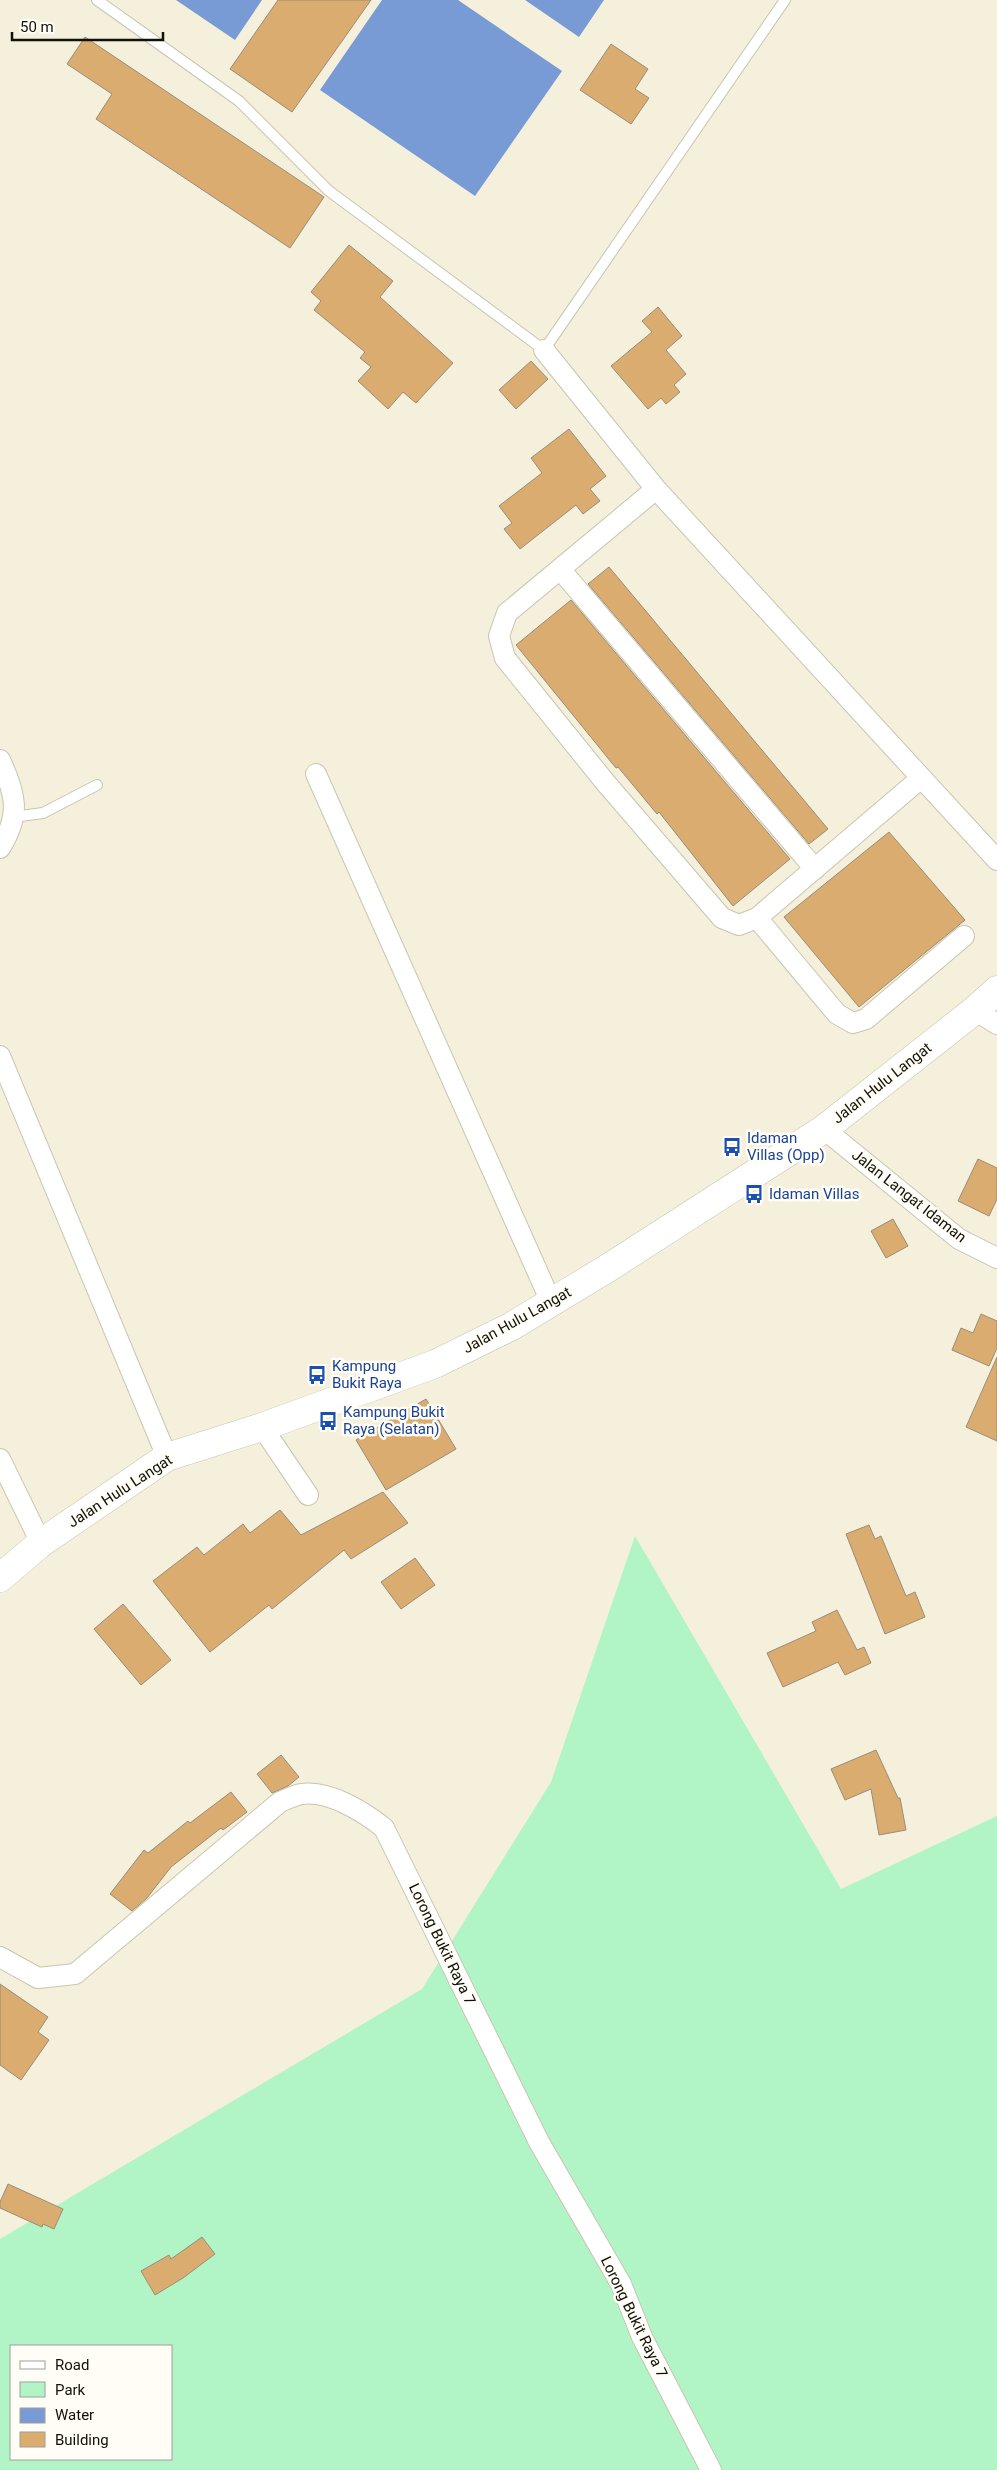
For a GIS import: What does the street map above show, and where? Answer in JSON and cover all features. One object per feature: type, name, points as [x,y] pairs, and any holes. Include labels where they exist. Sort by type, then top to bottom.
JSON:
[{"type":"main road","name":"Jalan Hulu Langat","points":[[0,1578],[41,1543],[167,1457],[262,1427],[436,1364],[512,1326],[608,1268],[824,1129],[986,1017],[997,990]]},
{"type":"street","points":[[544,350],[656,489],[920,779],[997,860]]},
{"type":"street","points":[[656,489],[507,613],[499,636],[505,658],[605,782],[722,918],[739,925],[757,918],[920,779]]},
{"type":"street","points":[[560,569],[814,869]]},
{"type":"street","points":[[0,760],[15,803],[12,830],[0,848]]},
{"type":"street","points":[[316,774],[551,1302]]},
{"type":"street","points":[[757,918],[838,1014],[853,1023],[866,1019],[964,936]]},
{"type":"street","points":[[0,1056],[167,1457]]},
{"type":"street","name":"Jalan Langat Idaman","points":[[824,1129],[959,1239],[997,1258]]},
{"type":"street","points":[[262,1427],[308,1495]]},
{"type":"street","points":[[0,1460],[41,1543]]},
{"type":"street","name":"Lorong Bukit Raya 7","points":[[0,1958],[38,1978],[75,1974],[280,1802],[303,1794],[328,1797],[358,1808],[384,1828],[539,2142],[621,2284],[642,2337],[711,2470]]},
{"type":"lane","points":[[97,0],[239,101],[329,191],[544,350],[785,0]]},
{"type":"lane","points":[[13,816],[43,813],[97,785]]},
{"type":"green space","points":[[635,1536],[841,1889],[997,1816],[997,2470],[0,2470],[0,2239],[422,1989],[551,1782]]},
{"type":"water","points":[[176,0],[262,0],[235,40]]},
{"type":"water","points":[[382,0],[458,0],[562,71],[475,196],[320,90]]},
{"type":"water","points":[[525,0],[604,0],[579,37]]},
{"type":"building","points":[[278,0],[371,0],[292,112],[230,69]]},
{"type":"building","points":[[85,37],[324,197],[290,248],[96,119],[112,94],[67,64]]},
{"type":"building","points":[[611,44],[648,69],[635,89],[649,98],[631,124],[580,90]]},
{"type":"building","points":[[349,245],[393,281],[380,297],[453,363],[416,403],[403,392],[388,409],[358,381],[371,367],[360,358],[365,352],[314,310],[321,301],[311,292]]},
{"type":"building","points":[[658,307],[682,336],[666,350],[686,374],[674,385],[680,392],[666,404],[661,398],[648,409],[611,366],[652,332],[642,321]]},
{"type":"building","points":[[531,361],[548,379],[516,409],[499,390]]},
{"type":"building","points":[[569,429],[606,476],[590,489],[600,501],[583,514],[576,505],[520,549],[504,529],[512,523],[499,506],[542,473],[531,458]]},
{"type":"building","points":[[609,567],[828,829],[809,844],[588,584]]},
{"type":"building","points":[[571,600],[790,859],[733,906],[659,812],[657,814],[618,767],[616,768],[516,645]]},
{"type":"building","points":[[889,832],[965,920],[859,1007],[784,917]]},
{"type":"building","points":[[978,1159],[997,1168],[997,1199],[989,1216],[958,1201]]},
{"type":"building","points":[[893,1219],[908,1246],[886,1258],[871,1231]]},
{"type":"building","points":[[981,1314],[997,1321],[997,1348],[989,1366],[952,1350],[961,1328],[973,1333]]},
{"type":"building","points":[[997,1357],[997,1441],[966,1427]]},
{"type":"building","points":[[426,1399],[456,1449],[386,1490],[356,1440]]},
{"type":"building","points":[[383,1492],[408,1523],[351,1559],[344,1550],[272,1609],[269,1605],[210,1652],[153,1581],[197,1547],[204,1555],[243,1524],[250,1533],[280,1510],[301,1535]]},
{"type":"building","points":[[869,1525],[875,1539],[881,1536],[906,1596],[915,1592],[925,1617],[885,1634],[846,1534]]},
{"type":"building","points":[[415,1558],[435,1585],[401,1609],[381,1582]]},
{"type":"building","points":[[123,1604],[171,1660],[141,1685],[94,1629]]},
{"type":"building","points":[[837,1610],[857,1650],[864,1647],[871,1663],[845,1675],[838,1662],[783,1687],[767,1653],[816,1631],[812,1622]]},
{"type":"building","points":[[876,1750],[898,1798],[900,1798],[906,1830],[879,1835],[871,1789],[845,1800],[831,1769]]},
{"type":"building","points":[[281,1755],[299,1777],[288,1786],[272,1793],[257,1774]]},
{"type":"building","points":[[231,1792],[247,1812],[223,1830],[221,1828],[171,1867],[147,1898],[132,1911],[110,1894],[144,1850],[148,1853],[188,1821],[190,1823]]},
{"type":"building","points":[[0,1984],[48,2017],[38,2032],[49,2040],[21,2080],[0,2065]]},
{"type":"building","points":[[8,2184],[63,2209],[54,2229],[43,2224],[42,2227],[0,2208],[0,2202]]},
{"type":"building","points":[[202,2237],[215,2254],[183,2278],[155,2295],[141,2271],[169,2255],[171,2259]]},
{"type":"place","name":"Idaman Villas (Opp)","points":[[732,1147]]},
{"type":"place","name":"Idaman Villas","points":[[754,1194]]},
{"type":"place","name":"Kampung Bukit Raya","points":[[317,1375]]},
{"type":"place","name":"Kampung Bukit Raya (Selatan)","points":[[328,1421]]}]
